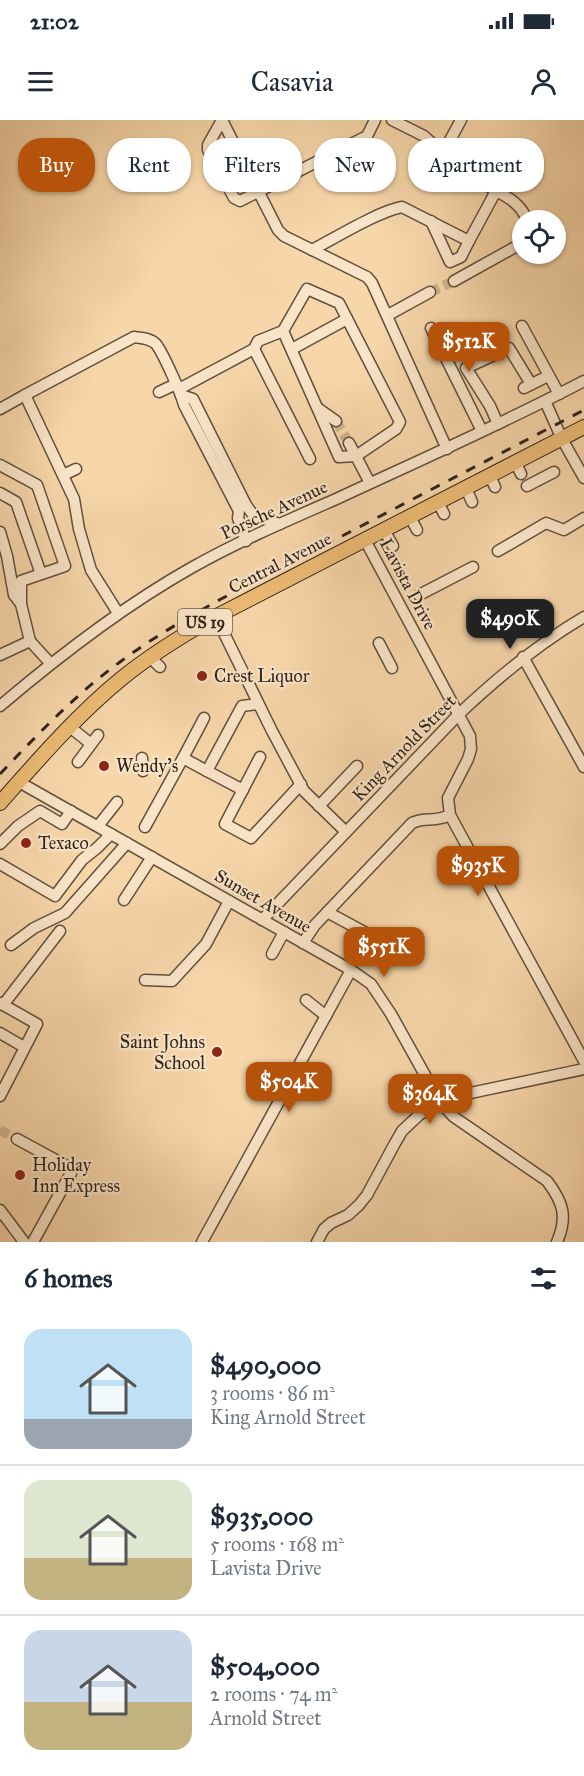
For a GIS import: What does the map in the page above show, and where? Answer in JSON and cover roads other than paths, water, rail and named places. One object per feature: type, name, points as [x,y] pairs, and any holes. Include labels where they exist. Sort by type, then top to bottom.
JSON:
[{"type":"main road","name":"Central Avenue","points":[[0,803],[96,701],[150,657],[216,616],[410,517],[441,508],[466,488],[493,481],[518,468],[584,427]]},
{"type":"street","points":[[222,120],[231,138]]},
{"type":"street","points":[[212,138],[222,120]]},
{"type":"street","points":[[302,170],[367,136],[375,120]]},
{"type":"street","points":[[392,120],[426,138]]},
{"type":"street","points":[[451,138],[461,120]]},
{"type":"street","points":[[231,192],[234,198],[240,201],[259,192],[278,230],[285,236],[367,278],[372,283],[447,448]]},
{"type":"street","points":[[450,262],[461,257],[495,192]]},
{"type":"street","points":[[498,192],[521,210]]},
{"type":"street","points":[[312,250],[395,208],[402,207],[469,241]]},
{"type":"street","points":[[430,221],[456,280],[512,249]]},
{"type":"street","points":[[159,392],[179,389],[254,349],[258,341],[283,331],[307,289],[339,303],[400,422],[396,429],[356,456],[339,457],[283,331]]},
{"type":"street","points":[[388,315],[430,292]]},
{"type":"street","points":[[292,349],[347,319]]},
{"type":"street","points":[[522,326],[559,394]]},
{"type":"street","points":[[430,328],[482,431]]},
{"type":"street","points":[[0,409],[134,337],[146,338],[156,344],[179,389],[184,405],[238,515],[246,541]]},
{"type":"street","points":[[498,423],[466,368],[509,348],[527,386],[548,376]]},
{"type":"street","points":[[254,349],[310,459]]},
{"type":"street","name":"Porsche Avenue","points":[[0,706],[50,663],[118,613],[191,568],[584,381]]},
{"type":"street","points":[[179,389],[193,399],[246,505],[255,516]]},
{"type":"street","points":[[25,395],[74,498],[79,529],[91,570],[118,613]]},
{"type":"street","points":[[545,401],[562,439],[584,478]]},
{"type":"street","points":[[318,409],[336,421]]},
{"type":"street","points":[[349,443],[370,483]]},
{"type":"street","points":[[0,465],[37,485],[65,566],[16,583]]},
{"type":"street","points":[[63,475],[76,469]]},
{"type":"street","points":[[527,486],[554,472]]},
{"type":"street","points":[[466,488],[472,502]]},
{"type":"street","points":[[0,493],[16,502],[41,574]]},
{"type":"street","points":[[238,515],[255,516],[280,524]]},
{"type":"street","points":[[410,517],[417,530]]},
{"type":"street","points":[[498,552],[546,523],[564,530],[584,518]]},
{"type":"street","points":[[384,530],[393,546]]},
{"type":"street","points":[[0,532],[16,583],[14,595],[21,604],[30,641],[50,663]]},
{"type":"street","name":"Lavista Drive","points":[[365,540],[470,736],[471,749],[468,759],[457,773],[448,798],[450,814]]},
{"type":"street","points":[[419,595],[473,567]]},
{"type":"street","points":[[216,616],[258,704],[304,791],[346,832]]},
{"type":"street","name":"King Arnold Street","points":[[262,920],[346,832],[432,750],[459,714],[491,683],[523,657],[584,617]]},
{"type":"street","points":[[0,655],[30,641]]},
{"type":"street","points":[[379,643],[392,668]]},
{"type":"street","points":[[150,657],[160,667]]},
{"type":"street","points":[[523,657],[584,767]]},
{"type":"street","points":[[207,771],[242,706],[258,704]]},
{"type":"street","points":[[145,827],[204,718]]},
{"type":"street","points":[[70,727],[94,740],[78,762]]},
{"type":"street","points":[[142,758],[143,771]]},
{"type":"street","points":[[183,758],[243,790]]},
{"type":"street","points":[[260,758],[225,824],[251,838],[301,784]]},
{"type":"street","points":[[319,806],[357,766]]},
{"type":"street","name":"Sunset Avenue","points":[[19,782],[351,970],[371,984],[391,1014],[440,1102],[454,1117],[547,1181],[558,1196],[563,1214],[557,1242]]},
{"type":"street","points":[[98,826],[117,802]]},
{"type":"street","points":[[0,844],[18,826],[40,811],[62,824],[71,811]]},
{"type":"street","points":[[303,943],[315,925],[412,823],[418,820],[436,821],[450,814],[584,1061]]},
{"type":"street","points":[[0,864],[55,896],[81,860],[111,834]]},
{"type":"street","points":[[11,945],[34,928],[65,913],[128,843]]},
{"type":"street","points":[[124,900],[152,857]]},
{"type":"street","points":[[145,980],[172,981],[206,944],[229,901]]},
{"type":"street","points":[[327,912],[366,933]]},
{"type":"street","points":[[0,1096],[38,1024],[2,1004],[64,933],[55,918]]},
{"type":"street","points":[[272,954],[284,932]]},
{"type":"street","points":[[202,1242],[351,970]]},
{"type":"street","points":[[306,1000],[326,1016]]},
{"type":"street","points":[[0,1033],[24,1047]]},
{"type":"street","points":[[317,1242],[324,1229],[348,1215],[359,1205],[402,1131],[418,1115],[440,1102],[461,1095],[584,1069]]},
{"type":"street","points":[[18,1139],[63,1164],[69,1168],[71,1173],[33,1242]]},
{"type":"street","points":[[0,1210],[24,1242]]},
{"type":"tunnel","points":[[430,292],[454,281]]},
{"type":"tunnel","points":[[336,421],[349,443]]},
{"type":"tunnel","points":[[0,1130],[17,1139]]},
{"type":"railway","points":[[0,774],[88,687],[157,637],[221,599],[584,410]]},
{"type":"place","name":"Crest Liquor","points":[[202,676]]},
{"type":"place","name":"Wendy's","points":[[104,766]]},
{"type":"place","name":"Texaco","points":[[26,843]]},
{"type":"place","name":"Saint Johns School","points":[[217,1052]]},
{"type":"place","name":"Holiday Inn Express","points":[[20,1175]]}]
